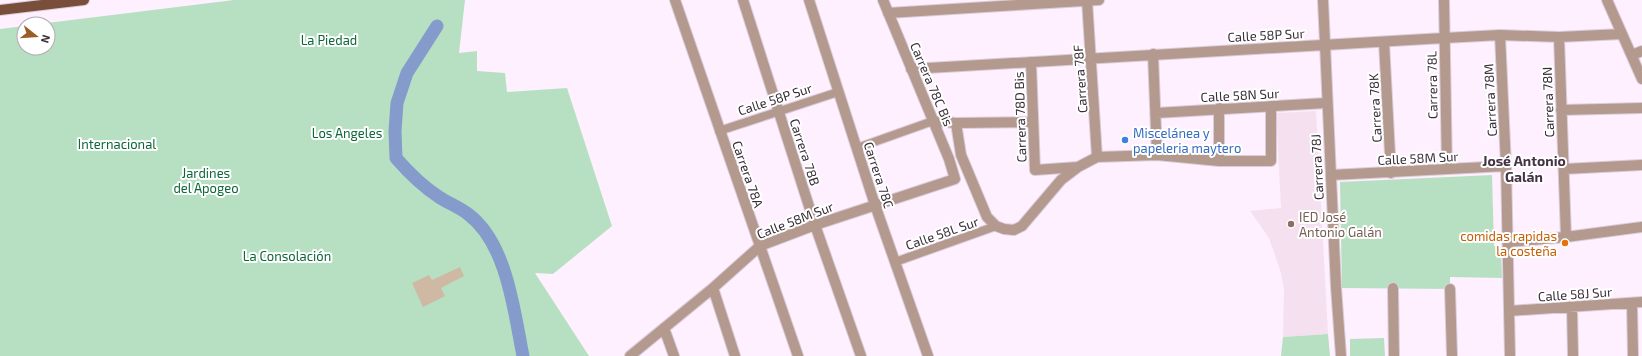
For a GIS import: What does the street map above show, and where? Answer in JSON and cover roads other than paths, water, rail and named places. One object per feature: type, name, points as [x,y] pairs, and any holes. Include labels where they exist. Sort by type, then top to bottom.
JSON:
[{"type":"main road","points":[[0,10],[84,0]]},
{"type":"street","name":"Carrera 78A","points":[[675,0],[798,356]]},
{"type":"street","name":"Carrera 78B","points":[[743,0],[815,225],[861,356]]},
{"type":"street","name":"Carrera 78C","points":[[809,0],[875,206],[928,356]]},
{"type":"street","name":"Carrera 78C Bis","points":[[883,0],[949,159],[955,179]]},
{"type":"street","name":"Carrera 78F","points":[[1087,0],[1092,58],[1097,157]]},
{"type":"street","points":[[888,13],[1099,0]]},
{"type":"street","name":"Carrera 78J","points":[[1323,0],[1326,103],[1336,287],[1342,356]]},
{"type":"street","name":"Carrera 78L","points":[[1444,0],[1448,169]]},
{"type":"street","points":[[1611,1],[1622,34],[1642,79]]},
{"type":"street","name":"Calle 58P Sur","points":[[911,69],[1500,35],[1558,37],[1622,34]]},
{"type":"street","name":"Carrera 78M","points":[[1500,35],[1506,166],[1510,356]]},
{"type":"street","name":"Carrera 78N","points":[[1558,37],[1566,237]]},
{"type":"street","name":"Carrera 78K","points":[[1384,42],[1391,173]]},
{"type":"street","points":[[1632,55],[1642,51]]},
{"type":"street","points":[[1153,54],[1157,155]]},
{"type":"street","name":"Carrera 78D Bis","points":[[1031,62],[1032,122],[1035,170],[1078,167]]},
{"type":"street","name":"Calle 58P Sur","points":[[719,131],[838,92]]},
{"type":"street","name":"Calle 58N Sur","points":[[1156,113],[1219,108],[1326,103]]},
{"type":"street","points":[[956,123],[961,155],[987,217],[996,226],[1014,230],[1022,226],[1061,180],[1078,167],[1097,157],[1157,155],[1219,161],[1271,161],[1271,106]]},
{"type":"street","points":[[1219,108],[1219,161]]},
{"type":"street","points":[[1561,110],[1642,108]]},
{"type":"street","points":[[857,148],[933,121],[956,123],[1032,122]]},
{"type":"street","points":[[949,159],[961,155]]},
{"type":"street","points":[[1564,169],[1642,165]]},
{"type":"street","name":"Calle 58M Sur","points":[[1331,175],[1506,166]]},
{"type":"street","name":"Calle 58M Sur","points":[[630,356],[713,288],[760,246],[815,225],[955,179]]},
{"type":"street","name":"Calle 58L Sur","points":[[895,262],[996,226]]},
{"type":"street","points":[[1508,242],[1566,237],[1642,227]]},
{"type":"street","points":[[713,288],[735,356]]},
{"type":"street","points":[[1393,288],[1394,356]]},
{"type":"street","points":[[1450,288],[1452,356]]},
{"type":"street","points":[[1633,356],[1637,302]]},
{"type":"street","name":"Calle 58J Sur","points":[[1509,311],[1637,302]]},
{"type":"street","points":[[1572,307],[1573,356]]},
{"type":"street","points":[[664,328],[674,356]]},
{"type":"waterway","points":[[437,26],[407,73],[397,103],[395,131],[396,158],[427,188],[442,199],[468,214],[481,227],[492,242],[507,279],[523,356]]},
{"type":"place","name":"Miscelánea y papeleria maytero","points":[[1125,140]]},
{"type":"place","name":"IED José Antonio Galán","points":[[1291,224]]},
{"type":"place","name":"comidas rapidas la costeña","points":[[1565,243]]},
{"type":"district","name":"José Antonio Galán","points":[[1524,168]]},
{"type":"park label","name":"La Piedad","points":[[329,40]]},
{"type":"park label","name":"Los Angeles","points":[[347,133]]},
{"type":"park label","name":"Internacional","points":[[117,144]]},
{"type":"park label","name":"Jardines del Apogeo","points":[[206,180]]},
{"type":"park label","name":"La Consolación","points":[[287,256]]}]
